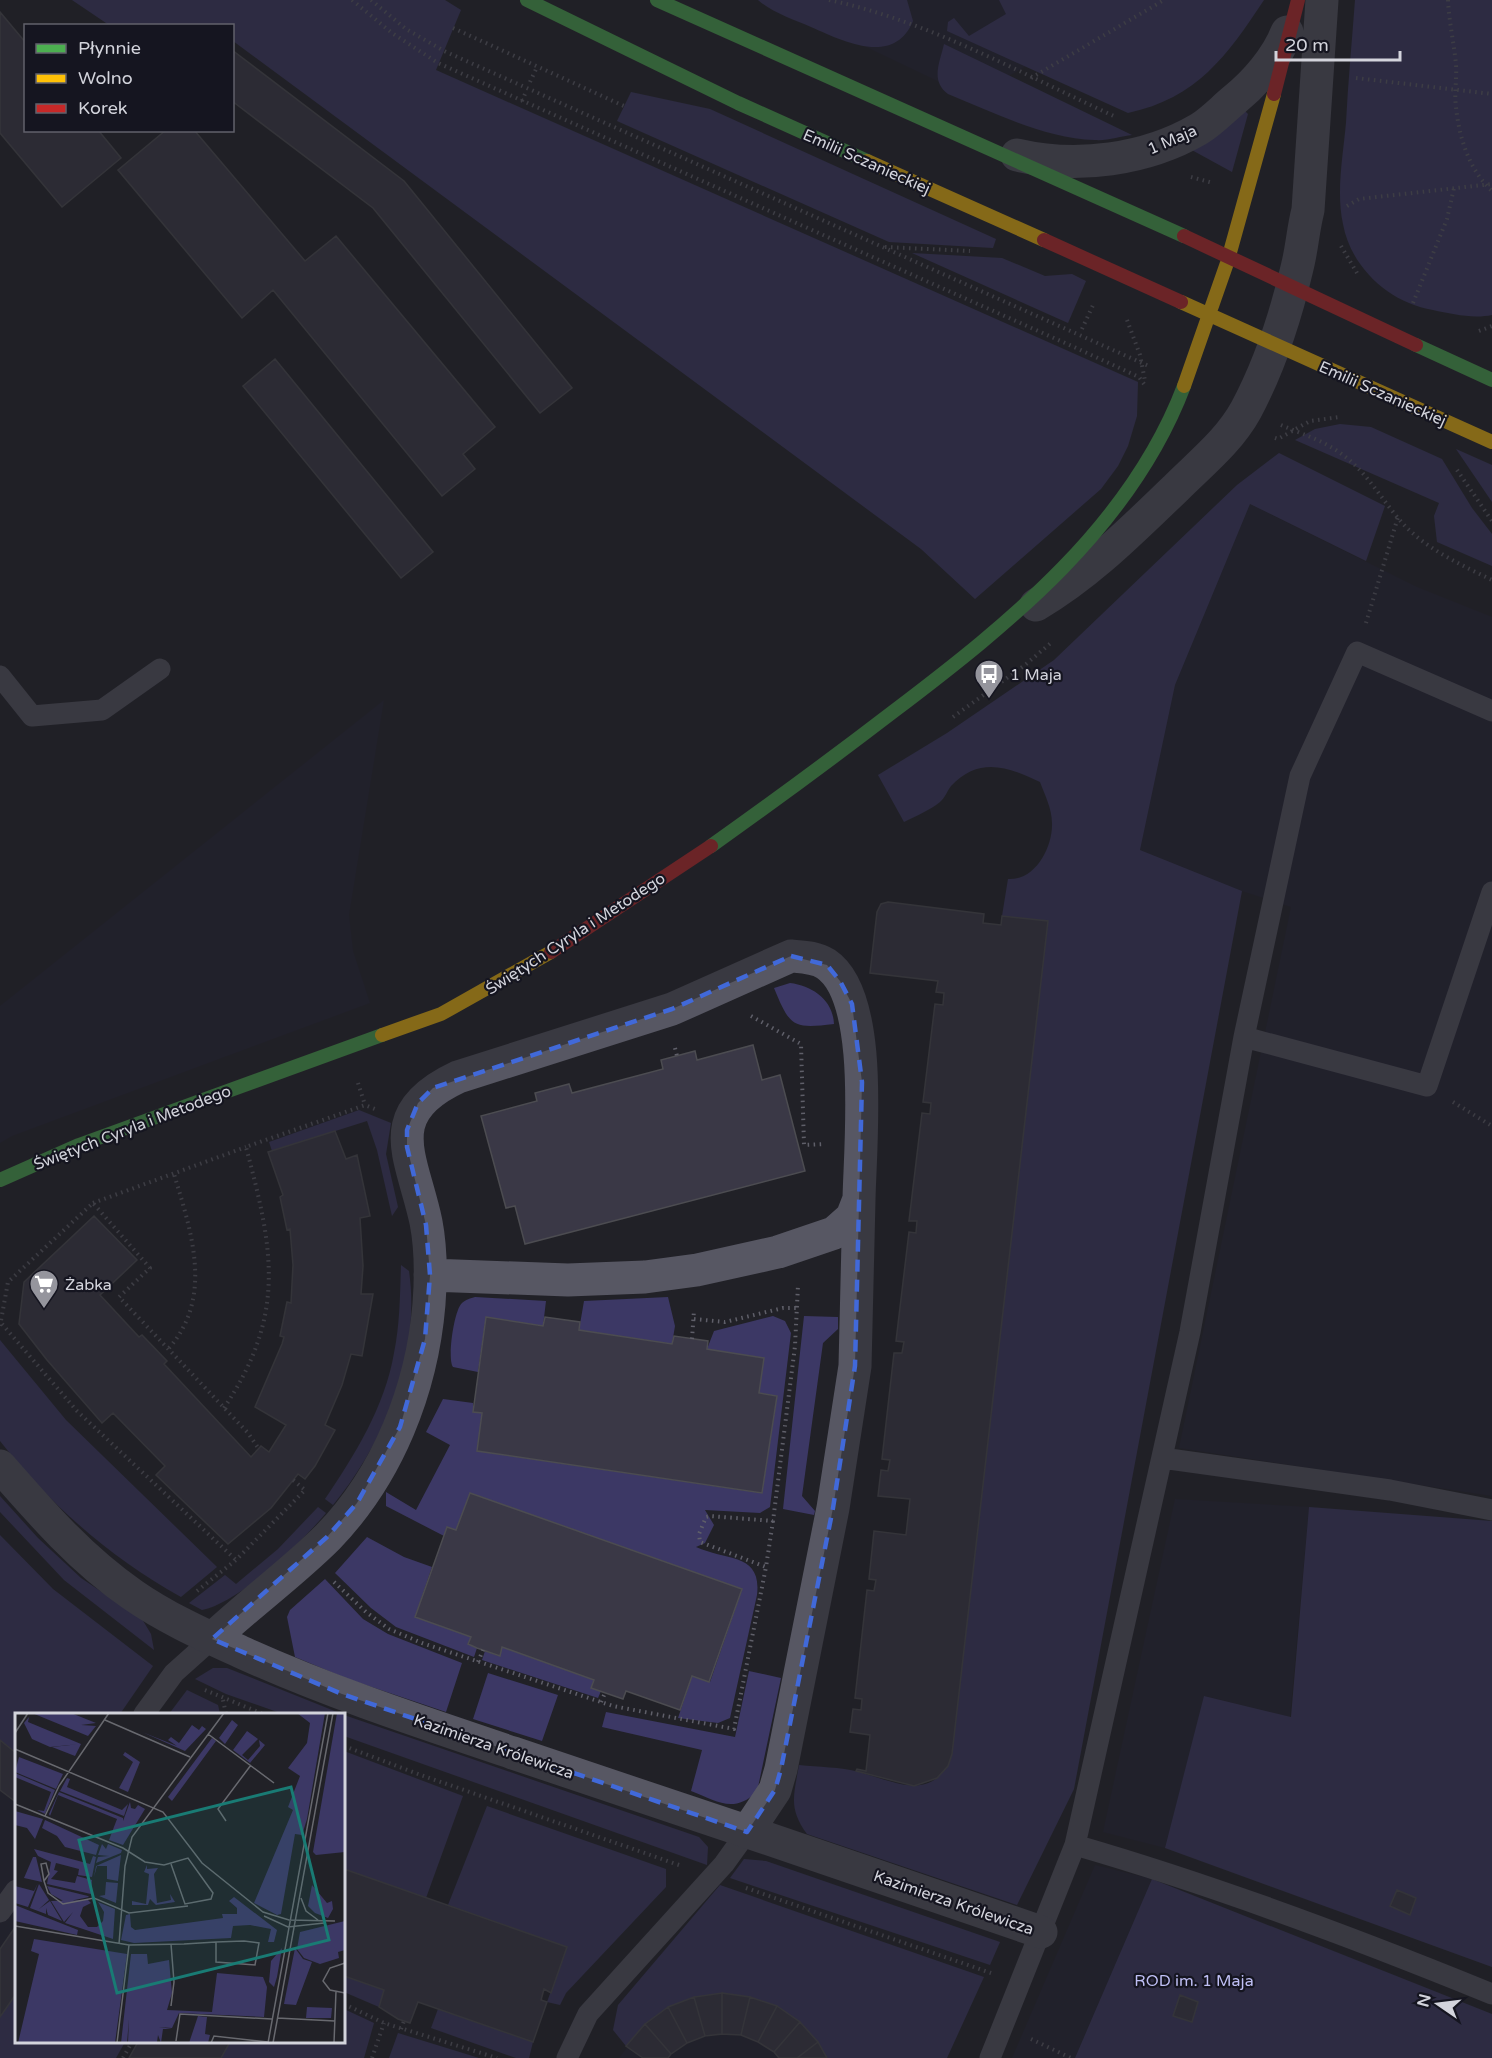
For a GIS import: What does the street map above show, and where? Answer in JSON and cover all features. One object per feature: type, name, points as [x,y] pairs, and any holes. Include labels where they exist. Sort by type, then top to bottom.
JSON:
[{"type":"street","name":"Emilii Sczanieckiej","points":[[526,0],[738,103],[1492,442]]},
{"type":"street","points":[[657,0],[993,149],[1492,380]]},
{"type":"street","points":[[1211,316],[1305,4]]},
{"type":"street","points":[[1273,344],[1291,288],[1308,210],[1305,4]]},
{"type":"street","name":"1 Maja","points":[[993,149],[1046,160],[1081,161],[1126,156],[1174,141],[1216,116],[1250,86],[1278,49],[1305,4]]},
{"type":"street","name":"Świętych Cyryla i Metodego","points":[[0,1180],[132,1125],[441,1014],[492,988],[547,955],[751,817],[909,700],[996,628],[1055,573],[1114,510],[1156,448],[1186,382],[1211,316]]},
{"type":"street","name":"Świętych Cyryla i Metodego","points":[[996,628],[1065,586],[1107,552],[1219,446],[1246,409],[1273,344]]},
{"type":"street","points":[[212,1639],[306,1556],[357,1503],[400,1427],[425,1339],[430,1275],[426,1225],[406,1147],[409,1119],[418,1103],[433,1088],[458,1077],[672,1009],[791,956],[810,957],[827,965],[840,981],[852,1004],[862,1082],[855,1366],[833,1508],[781,1769],[775,1790],[747,1832]]},
{"type":"street","points":[[430,1275],[568,1280],[645,1277],[697,1270],[787,1249],[834,1233],[852,1217],[859,1199]]},
{"type":"street","name":"Kazimierza Królewicza","points":[[0,1466],[54,1529],[94,1565],[134,1595],[174,1620],[212,1639],[342,1694],[1041,1932]]},
{"type":"lane","points":[[990,2058],[1075,1845],[1190,1332],[1244,1037],[1300,776],[1357,652],[1492,711]]},
{"type":"lane","points":[[0,676],[32,716],[102,710],[160,669]]},
{"type":"lane","points":[[1244,1037],[1427,1086],[1492,892]]},
{"type":"lane","points":[[1162,1458],[1390,1490],[1492,1510]]},
{"type":"lane","points":[[145,1713],[174,1673],[212,1639]]},
{"type":"lane","points":[[569,2057],[588,2014],[712,1876],[747,1832]]},
{"type":"lane","points":[[1075,1845],[1168,1872],[1262,1905],[1492,1994]]},
{"type":"lane","points":[[0,1912],[15,1891]]},
{"type":"path","points":[[352,0],[417,51],[522,101],[1153,384]]},
{"type":"path","points":[[371,0],[406,29],[444,51],[1186,382]]},
{"type":"path","points":[[829,0],[849,4],[929,32],[1121,119]]},
{"type":"path","points":[[1031,78],[1164,0]]},
{"type":"path","points":[[1448,0],[1456,68],[1456,106],[1466,150],[1485,184],[1492,191]]},
{"type":"path","points":[[453,28],[624,106]]},
{"type":"path","points":[[530,82],[537,66]]},
{"type":"path","points":[[1354,78],[1492,94]]},
{"type":"path","points":[[522,101],[525,94]]},
{"type":"path","points":[[1185,175],[1217,184]]},
{"type":"path","points":[[1342,210],[1359,199],[1492,184]]},
{"type":"path","points":[[1412,306],[1447,219],[1454,188]]},
{"type":"path","points":[[1339,241],[1358,275]]},
{"type":"path","points":[[1082,329],[1097,297]]},
{"type":"path","points":[[1125,316],[1134,334],[1144,389]]},
{"type":"path","points":[[1074,347],[1077,341]]},
{"type":"path","points":[[1246,409],[1323,443],[1355,465],[1408,529],[1441,553],[1492,580]]},
{"type":"path","points":[[1268,435],[1278,439],[1292,429],[1310,421],[1344,417]]},
{"type":"path","points":[[1451,462],[1492,521]]},
{"type":"path","points":[[1357,652],[1398,517]]},
{"type":"path","points":[[741,1010],[801,1044],[804,1145],[832,1143]]},
{"type":"path","points":[[673,1039],[677,1056]]},
{"type":"path","points":[[354,1073],[365,1105]]},
{"type":"path","points":[[1427,1086],[1492,1126]]},
{"type":"path","points":[[236,1560],[77,1411],[1,1325],[8,1282],[93,1203],[365,1105],[379,1110],[407,1130]]},
{"type":"path","points":[[224,1408],[240,1384],[254,1355],[268,1292],[270,1262],[266,1231],[246,1147]]},
{"type":"path","points":[[169,1348],[186,1324],[193,1292],[196,1262],[193,1238],[174,1174]]},
{"type":"path","points":[[93,1203],[150,1268],[119,1297],[169,1348],[259,1449]]},
{"type":"path","points":[[306,1556],[366,1612],[389,1629],[477,1662],[601,1702],[666,1717],[734,1728],[773,1521],[795,1346],[798,1279]]},
{"type":"path","points":[[0,1297],[5,1302]]},
{"type":"path","points":[[694,1319],[725,1322],[783,1308],[797,1308]]},
{"type":"path","points":[[174,1620],[186,1600],[236,1560],[305,1490],[293,1480]]},
{"type":"path","points":[[766,1567],[703,1544],[699,1534],[706,1517],[710,1516],[773,1521]]},
{"type":"path","points":[[477,1662],[483,1650]]},
{"type":"path","points":[[601,1702],[605,1693]]},
{"type":"path","points":[[226,1713],[223,1699],[260,1713]]},
{"type":"path","points":[[345,1746],[418,1774],[992,1973]]},
{"type":"path","points":[[345,2004],[401,2029],[497,2058]]},
{"type":"path","points":[[401,2029],[404,2021]]},
{"type":"path","points":[[372,2058],[384,2023]]},
{"type":"path","points":[[1003,2025],[1071,2058]]},
{"type":"path","points":[[123,2058],[131,2043]]},
{"type":"highlighted area","points":[[791,956],[827,965],[840,981],[852,1004],[862,1082],[855,1366],[833,1508],[781,1769],[775,1790],[747,1832],[342,1694],[212,1639],[327,1537],[357,1503],[400,1427],[425,1339],[430,1275],[426,1225],[407,1147],[407,1130],[418,1103],[433,1088],[672,1009]]},
{"type":"shaded area","points":[[768,0],[1144,0],[971,97]]},
{"type":"shaded area","points":[[1250,504],[1417,587],[1492,617],[1492,1204],[1490,1210],[1492,1211],[1492,1496],[1179,1448],[1291,907],[1242,891],[1140,850],[1175,685]]},
{"type":"shaded area","points":[[384,700],[349,915],[353,951],[370,1003],[12,1136],[0,1143],[0,1006]]},
{"type":"shaded area","points":[[1175,1499],[1309,1507],[1290,1717],[1205,1696],[1165,1848],[1103,1832]]},
{"type":"shaded area","points":[[0,1741],[15,1752],[15,1927],[0,1949]]},
{"type":"shaded area","points":[[1095,1865],[1152,1879],[1075,2058],[1012,2058]]},
{"type":"shaded area","points":[[722,1993],[750,1997],[777,2006],[800,2022],[818,2042],[827,2058],[619,2058],[645,2024]]},
{"type":"green space","points":[[72,0],[445,0],[461,10],[436,70],[1138,382],[1137,416],[1128,446],[1118,466],[1101,489],[975,599],[921,549],[234,42],[234,24],[108,24]]},
{"type":"green space","points":[[758,0],[907,0],[913,21],[904,35],[894,43],[881,47],[867,46],[838,38],[790,18],[770,9]]},
{"type":"green space","points":[[999,0],[1264,0],[1237,39],[1208,72],[1173,97],[1128,113],[947,31],[948,22],[954,18],[969,36],[1006,14]]},
{"type":"green space","points":[[1355,0],[1492,0],[1492,315],[1455,314],[1417,306],[1402,300],[1375,281],[1364,269],[1347,240],[1341,212],[1340,187]]},
{"type":"green space","points":[[944,44],[1132,135],[1100,140],[1057,135],[1038,130],[948,94],[942,89],[938,77]]},
{"type":"green space","points":[[631,92],[710,109],[996,239],[993,248],[889,242],[617,121]]},
{"type":"green space","points":[[1245,111],[1248,114],[1232,172],[1190,149]]},
{"type":"green space","points":[[912,253],[1002,258],[1045,276],[1072,274],[1086,281],[1068,323]]},
{"type":"green space","points":[[1340,424],[1371,427],[1442,459],[1472,508],[1492,534],[1492,566],[1437,542],[1434,516],[1439,503],[1295,440],[1315,429]]},
{"type":"green space","points":[[1456,449],[1492,465],[1492,502]]},
{"type":"green space","points":[[1279,453],[1385,506],[1366,561],[1250,504],[1175,685],[1140,850],[1242,891],[1074,1789],[1017,1905],[807,1834],[797,1816],[794,1801],[799,1765],[852,1770],[913,1786],[935,1779],[944,1770],[952,1754],[1048,921],[1002,916],[1008,879],[1018,878],[1034,868],[1046,852],[1052,832],[1052,818],[1040,782],[1017,772],[994,767],[972,771],[951,786],[940,802],[904,822],[878,775],[947,733],[1054,660],[1237,485]]},
{"type":"green space","points":[[790,983],[814,991],[826,1001],[833,1015],[834,1024],[801,1025],[789,1018],[774,988]]},
{"type":"green space","points":[[359,1110],[391,1123],[386,1154],[398,1207],[392,1216],[377,1150],[367,1121],[272,1151],[269,1142]]},
{"type":"green space","points":[[401,1265],[409,1271],[411,1302],[410,1334],[404,1365],[383,1425],[352,1480],[333,1505],[325,1499],[367,1429],[390,1373],[397,1331]]},
{"type":"green space","points":[[475,1297],[546,1301],[543,1326],[486,1317],[478,1372],[453,1367],[451,1362],[456,1315],[462,1303]]},
{"type":"green space","points":[[668,1297],[675,1326],[672,1344],[579,1330],[584,1301]]},
{"type":"green space","points":[[773,1316],[785,1321],[791,1333],[770,1507],[760,1513],[705,1510],[714,1525],[705,1543],[696,1547],[740,1560],[754,1572],[757,1581],[757,1595],[730,1718],[718,1723],[678,1718],[692,1676],[710,1682],[742,1589],[470,1493],[456,1530],[447,1527],[444,1536],[386,1506],[386,1492],[416,1510],[450,1445],[426,1432],[443,1399],[473,1403],[473,1412],[482,1413],[477,1451],[762,1493],[777,1396],[759,1393],[707,1349],[714,1331]]},
{"type":"green space","points":[[804,1316],[838,1317],[838,1329],[823,1343],[802,1496],[815,1511],[814,1515],[783,1509]]},
{"type":"green space","points":[[0,1340],[66,1420],[217,1567],[181,1597],[106,1548],[39,1487],[0,1441]]},
{"type":"green space","points":[[0,1496],[38,1538],[81,1578],[142,1619],[151,1634],[154,1650],[64,1580],[0,1512]]},
{"type":"green space","points":[[318,1507],[326,1513],[286,1555],[251,1584],[234,1596],[202,1610],[189,1603],[225,1575],[236,1584],[278,1549]]},
{"type":"green space","points":[[1309,1507],[1492,1521],[1492,1967],[1165,1848],[1204,1696],[1291,1717]]},
{"type":"green space","points":[[0,1535],[53,1589],[153,1666],[121,1713],[15,1713],[15,1752],[0,1740]]},
{"type":"green space","points":[[367,1537],[404,1557],[432,1567],[415,1617],[471,1637],[468,1644],[477,1648],[474,1657],[396,1627],[371,1608],[335,1573]]},
{"type":"green space","points":[[325,1579],[363,1619],[388,1634],[462,1663],[446,1712],[348,1679],[295,1657],[287,1617],[290,1610]]},
{"type":"green space","points":[[502,1647],[594,1680],[591,1688],[601,1691],[598,1698],[482,1660],[485,1651],[499,1656]]},
{"type":"green space","points":[[213,1668],[227,1668],[340,1713],[280,1713],[226,1694],[195,1679]]},
{"type":"green space","points":[[749,1671],[781,1678],[757,1792],[740,1803],[725,1804],[691,1791],[702,1750],[602,1727],[606,1712],[735,1737]]},
{"type":"green space","points":[[488,1673],[558,1695],[542,1741],[473,1719]]},
{"type":"green space","points":[[187,1690],[218,1705],[220,1713],[170,1713]]},
{"type":"green space","points":[[345,1715],[699,1837],[708,1847],[707,1865],[345,1736]]},
{"type":"green space","points":[[345,1751],[463,1796],[426,1898],[345,1869]]},
{"type":"green space","points":[[487,1806],[666,1869],[666,1887],[566,1993],[560,2005],[547,2002],[567,1947],[448,1905]]},
{"type":"green space","points":[[744,1859],[766,1861],[1000,1942],[990,1965],[730,1878]]},
{"type":"green space","name":"ROD im. 1 Maja","points":[[1152,1879],[1492,2014],[1492,2058],[1075,2058]]},
{"type":"green space","points":[[720,1885],[984,1977],[947,2058],[827,2058],[818,2042],[800,2022],[777,2006],[750,1997],[722,1993],[645,2024],[626,2046],[613,2030],[618,2005]]},
{"type":"green space","points":[[345,1976],[384,1990],[379,2007],[345,1992]]},
{"type":"green space","points":[[15,1995],[15,2043],[124,2043],[116,2058],[0,2058],[0,2017]]},
{"type":"green space","points":[[345,2009],[374,2023],[364,2058],[221,2058],[229,2043],[345,2043]]},
{"type":"green space","points":[[438,2009],[533,2042],[529,2058],[516,2058],[431,2028]]},
{"type":"green space","points":[[398,2033],[479,2058],[389,2058]]},
{"type":"building","points":[[0,12],[24,41],[24,132],[100,132],[121,158],[62,207],[0,133]]},
{"type":"building","points":[[234,52],[404,181],[572,388],[540,413],[373,208],[234,103]]},
{"type":"building","points":[[164,132],[196,132],[305,261],[336,236],[495,427],[463,454],[475,469],[442,496],[273,290],[242,318],[118,170]]},
{"type":"building","points":[[275,359],[433,552],[401,578],[243,386]]},
{"type":"building","points":[[888,902],[984,914],[983,923],[1001,925],[1002,916],[1048,921],[952,1754],[948,1766],[937,1778],[914,1786],[856,1771],[857,1769],[866,1771],[870,1735],[850,1732],[853,1709],[861,1710],[862,1699],[855,1698],[867,1590],[874,1591],[876,1580],[869,1579],[874,1531],[906,1535],[910,1499],[878,1496],[881,1470],[888,1471],[890,1460],[882,1459],[894,1353],[902,1353],[904,1342],[896,1341],[909,1232],[916,1233],[917,1221],[909,1221],[922,1113],[930,1114],[931,1103],[923,1102],[935,1004],[943,1005],[944,993],[936,992],[938,981],[870,973],[877,912],[881,904]]},
{"type":"building","points":[[753,1045],[762,1080],[780,1075],[805,1171],[525,1244],[515,1206],[506,1208],[481,1116],[537,1101],[535,1093],[569,1084],[572,1093],[663,1069],[661,1060],[695,1051],[697,1060]]},
{"type":"building","points":[[335,1131],[346,1159],[357,1155],[370,1216],[360,1218],[363,1266],[361,1294],[373,1294],[362,1356],[351,1354],[342,1385],[325,1425],[335,1430],[315,1466],[305,1479],[298,1474],[271,1508],[228,1544],[156,1475],[165,1466],[113,1413],[102,1423],[47,1360],[19,1324],[24,1282],[94,1216],[137,1260],[100,1295],[139,1337],[142,1335],[167,1361],[164,1364],[251,1457],[261,1446],[269,1452],[286,1425],[255,1407],[284,1337],[280,1336],[287,1302],[291,1303],[293,1265],[290,1229],[287,1230],[280,1197],[283,1195],[268,1152]]},
{"type":"building","points":[[486,1317],[543,1326],[545,1317],[580,1322],[579,1330],[672,1344],[674,1336],[708,1341],[707,1349],[764,1358],[759,1393],[777,1396],[762,1493],[477,1451],[482,1413],[473,1412]]},
{"type":"building","points":[[470,1493],[742,1589],[709,1682],[692,1676],[680,1710],[626,1691],[623,1699],[591,1688],[594,1680],[502,1647],[500,1656],[477,1648],[468,1644],[471,1637],[415,1617],[447,1527],[456,1530]]},
{"type":"building","points":[[0,1740],[15,1752],[15,1801],[0,1790]]},
{"type":"building","points":[[345,1869],[567,1947],[551,1993],[544,1989],[541,2000],[547,2002],[533,2042],[418,2002],[410,2023],[398,2019],[379,2007],[384,1990],[345,1976]]},
{"type":"building","points":[[1397,1890],[1416,1898],[1410,1915],[1390,1906]]},
{"type":"building","points":[[15,1927],[15,1995],[0,2017],[0,1949]]},
{"type":"building","points":[[722,1993],[750,1997],[741,2035],[722,2034]]},
{"type":"building","points":[[722,1993],[722,2034],[705,2036],[694,1997]]},
{"type":"building","points":[[1180,1995],[1198,2002],[1192,2022],[1173,2016]]},
{"type":"building","points":[[694,1997],[705,2036],[687,2043],[668,2007]]},
{"type":"building","points":[[750,1997],[777,2006],[758,2042],[741,2035]]},
{"type":"building","points":[[777,2006],[800,2022],[774,2052],[758,2042]]},
{"type":"building","points":[[668,2007],[687,2043],[671,2054],[645,2024]]},
{"type":"building","points":[[800,2022],[818,2042],[797,2058],[779,2058],[774,2052]]},
{"type":"building","points":[[645,2024],[671,2054],[668,2058],[643,2058],[626,2046]]},
{"type":"building","points":[[818,2042],[827,2058],[797,2058]]},
{"type":"building","points":[[137,2043],[229,2043],[221,2058],[129,2058]]},
{"type":"traffic: fast","points":[[527,0],[738,103],[867,161]]},
{"type":"traffic: fast","points":[[657,0],[1184,236]]},
{"type":"traffic: fast","points":[[1416,345],[1492,380]]},
{"type":"traffic: fast","points":[[711,846],[938,678],[981,643],[1063,568],[1100,527],[1133,483],[1161,437],[1184,386]]},
{"type":"traffic: fast","points":[[0,1180],[79,1145],[382,1035]]},
{"type":"traffic: slow","points":[[1184,386],[1227,263],[1274,94]]},
{"type":"traffic: slow","points":[[867,161],[1044,240]]},
{"type":"traffic: slow","points":[[1181,302],[1492,442]]},
{"type":"traffic: slow","points":[[382,1035],[441,1014],[551,952]]},
{"type":"traffic: jam","points":[[1274,94],[1298,0]]},
{"type":"traffic: jam","points":[[1184,236],[1416,345]]},
{"type":"traffic: jam","points":[[1044,240],[1181,302]]},
{"type":"traffic: jam","points":[[551,952],[711,846]]},
{"type":"place","name":"1 Maja","points":[[989,700]]},
{"type":"place","name":"Żabka","points":[[44,1310]]}]
